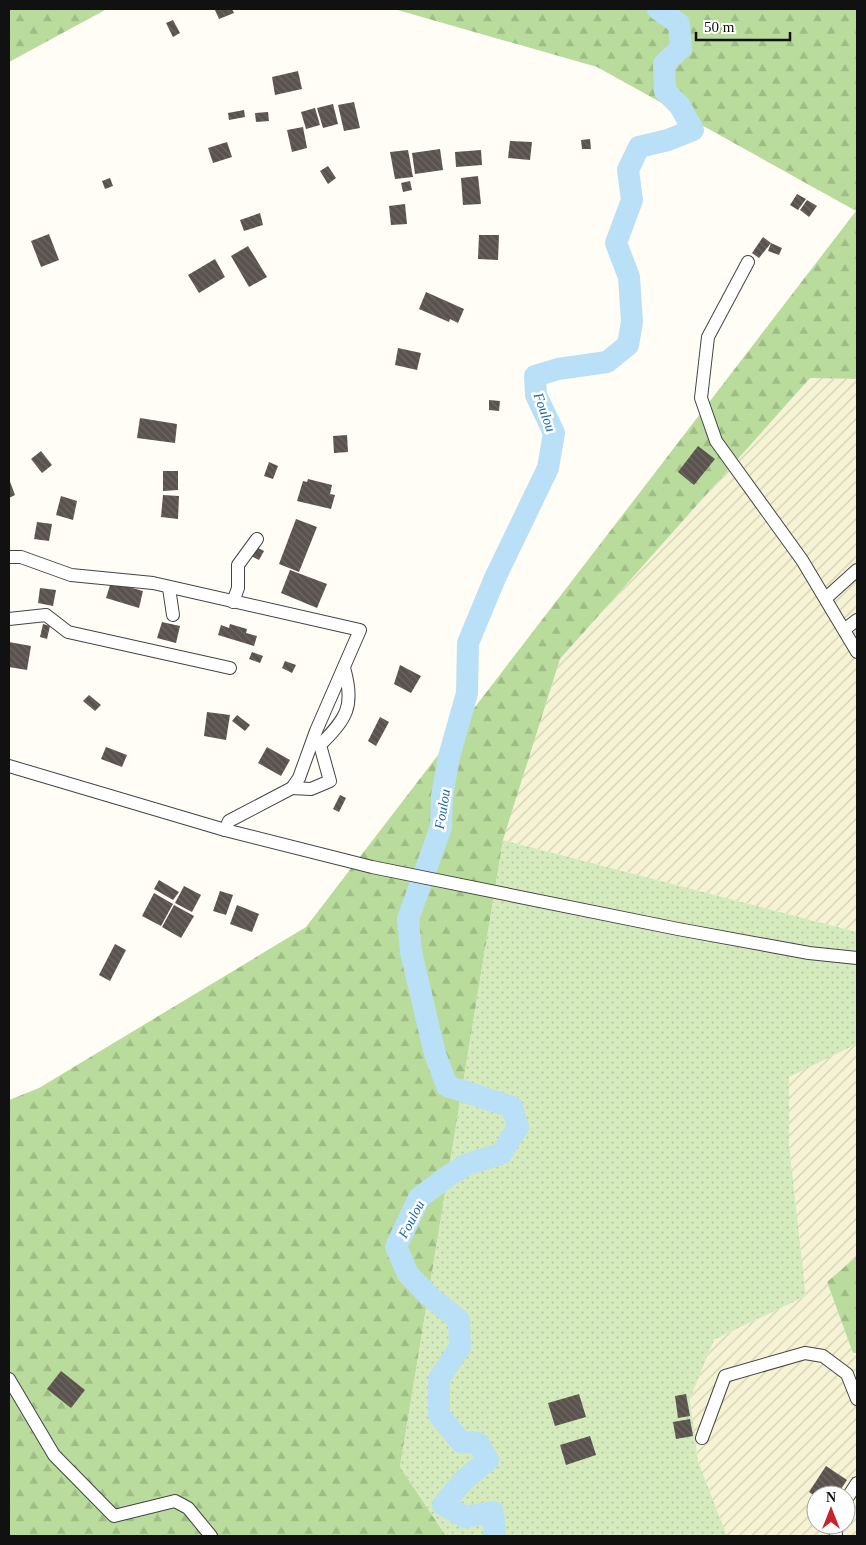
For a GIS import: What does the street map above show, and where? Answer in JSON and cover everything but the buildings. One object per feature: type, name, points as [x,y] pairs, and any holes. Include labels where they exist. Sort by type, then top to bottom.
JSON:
[{"type":"street","points":[[748,262],[708,337],[701,398],[716,442],[802,560],[845,628],[857,652]]},
{"type":"street","points":[[233,602],[238,588],[238,565],[257,539]]},
{"type":"street","points":[[9,557],[21,557],[71,575],[153,583],[360,630],[299,778],[292,788],[229,821],[225,830]]},
{"type":"street","points":[[826,598],[857,570]]},
{"type":"street","points":[[169,588],[173,615]]},
{"type":"street","points":[[9,619],[46,615],[68,632],[230,668]]},
{"type":"street","points":[[845,628],[857,620]]},
{"type":"street","points":[[292,788],[311,789],[330,780],[320,745],[340,726],[348,710],[349,686],[344,668]]},
{"type":"street","points":[[9,766],[225,830],[372,867],[678,929],[809,953],[857,958]]},
{"type":"street","points":[[702,1438],[725,1376],[805,1354],[823,1356],[846,1374],[857,1399]]},
{"type":"street","points":[[9,1379],[54,1455],[114,1516],[175,1501],[188,1508],[211,1536]]},
{"type":"shaded area","points":[[810,378],[857,379],[857,932],[503,840],[560,659]]},
{"type":"shaded area","points":[[857,1044],[857,1256],[827,1282],[853,1352],[857,1353],[857,1536],[727,1536],[698,1461],[690,1399],[714,1340],[806,1296],[789,1144],[789,1076]]},
{"type":"green space","points":[[9,9],[107,9],[9,62]]},
{"type":"green space","points":[[394,9],[857,9],[857,379],[810,378],[560,659],[503,840],[400,1467],[446,1536],[9,1536],[9,1100],[39,1088],[306,927],[856,211],[597,67]]},
{"type":"green space","points":[[503,840],[857,932],[857,1044],[789,1077],[789,1144],[806,1296],[714,1340],[690,1399],[698,1461],[727,1536],[446,1536],[400,1467]]},
{"type":"green space","points":[[857,1256],[857,1353],[853,1353],[827,1282]]},
{"type":"waterway","name":"Foulou","points":[[495,1536],[493,1512],[465,1517],[443,1505],[464,1480],[488,1460],[478,1443],[461,1442],[439,1415],[439,1379],[460,1347],[459,1320],[428,1295],[408,1274],[396,1247],[419,1198],[448,1176],[468,1164],[501,1154],[518,1127],[512,1107],[447,1086],[435,1054],[411,952],[408,919],[441,827],[442,796],[449,757],[467,693],[468,643],[495,578],[548,468],[554,433],[536,395],[535,376],[558,369],[607,362],[628,345],[632,322],[629,277],[616,243],[632,200],[628,170],[639,147],[668,140],[693,130],[680,106],[665,91],[664,64],[681,48],[679,24],[658,9]]}]
